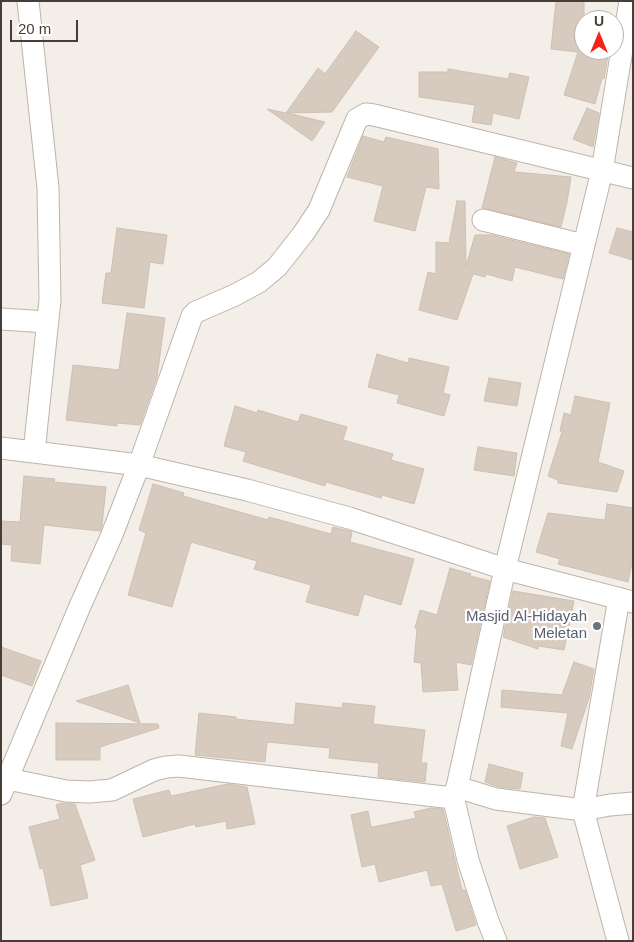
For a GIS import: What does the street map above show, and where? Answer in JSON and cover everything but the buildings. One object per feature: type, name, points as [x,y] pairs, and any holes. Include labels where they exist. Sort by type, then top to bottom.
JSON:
[{"type":"street","points":[[28,1],[48,188],[50,300],[46,322],[34,452]]},
{"type":"street","points":[[496,941],[468,860],[455,792],[505,569],[602,171],[630,1]]},
{"type":"street","points":[[633,178],[374,114],[366,114],[354,122],[318,210],[303,234],[277,267],[259,282],[235,296],[196,312],[192,316],[139,465],[111,537],[9,753],[4,787],[89,792],[112,790],[154,770],[179,766],[444,797],[455,792],[583,810],[610,804],[633,803]]},
{"type":"street","points":[[483,220],[583,245]]},
{"type":"street","points":[[1,318],[46,322]]},
{"type":"street","points":[[1,448],[139,465],[247,490],[349,518],[505,569],[626,600],[583,810],[618,941]]},
{"type":"place","name":"Masjid Al-Hidayah Meletan","points":[[597,626]]}]
